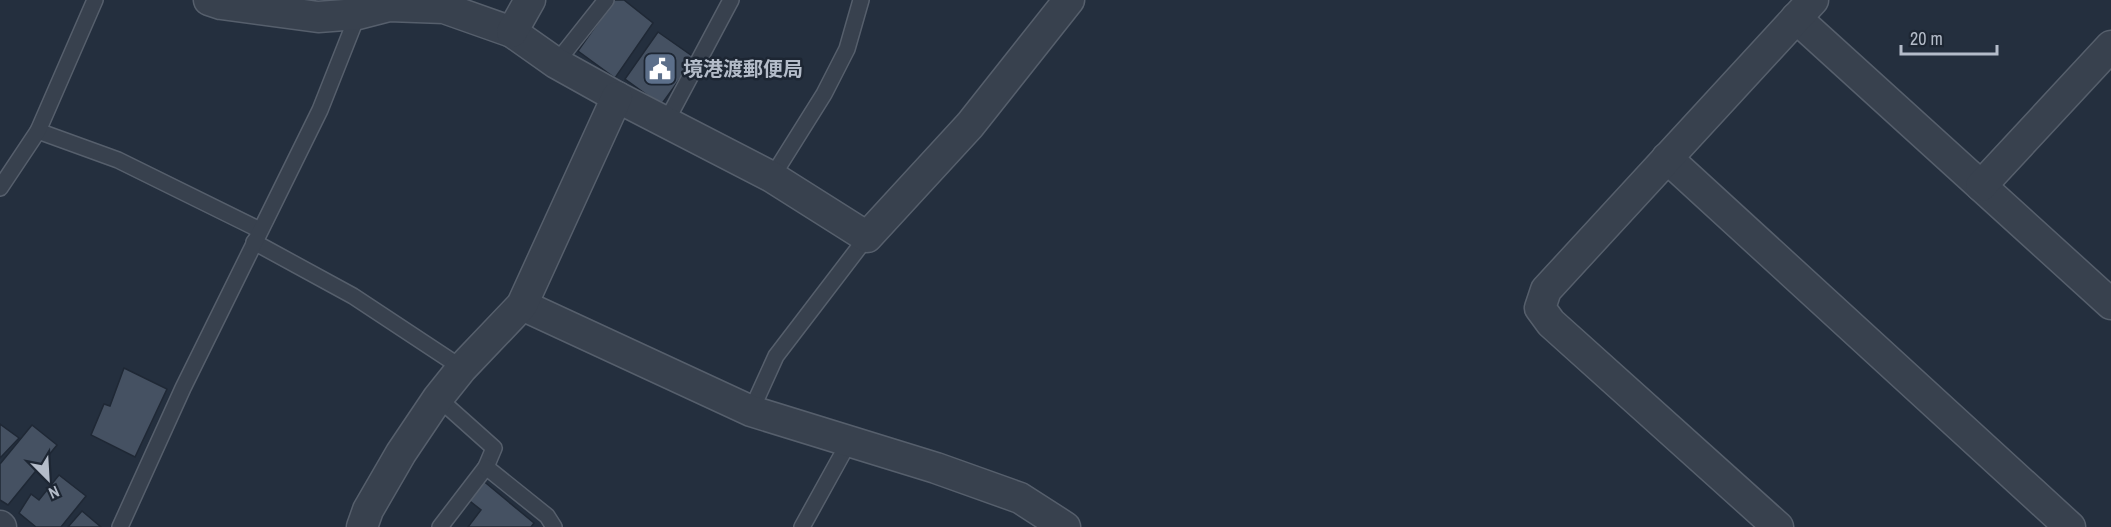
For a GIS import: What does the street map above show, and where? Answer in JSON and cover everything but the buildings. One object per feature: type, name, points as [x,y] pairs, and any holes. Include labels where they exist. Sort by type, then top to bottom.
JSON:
[{"type":"street","points":[[209,0],[221,4],[321,8],[358,14],[389,6],[444,8],[512,32],[556,63],[772,177],[867,237],[970,125],[1069,0]]},
{"type":"street","points":[[512,32],[530,0]]},
{"type":"street","points":[[1778,527],[1551,323],[1540,308],[1546,290],[1805,9],[1981,186],[2111,304]]},
{"type":"street","points":[[1981,186],[2111,46]]},
{"type":"street","points":[[362,527],[368,510],[401,453],[438,398],[462,368],[522,305],[617,97]]},
{"type":"street","points":[[1667,158],[2070,527]]},
{"type":"street","points":[[522,305],[751,411],[936,468],[1020,498],[1065,527]]},
{"type":"lane","points":[[0,188],[38,131],[95,0]]},
{"type":"lane","points":[[556,63],[606,0]]},
{"type":"lane","points":[[666,122],[731,0]]},
{"type":"lane","points":[[772,177],[824,94],[847,49],[861,0]]},
{"type":"lane","points":[[120,527],[183,388],[320,110],[358,14]]},
{"type":"lane","points":[[38,131],[118,160],[257,236],[462,368]]},
{"type":"lane","points":[[751,411],[776,356],[867,237]]},
{"type":"lane","points":[[438,398],[494,448],[486,467],[440,527]]},
{"type":"lane","points":[[802,527],[849,442]]},
{"type":"lane","points":[[486,467],[547,516],[555,527]]},
{"type":"place","name":"境港渡郵便局","points":[[660,69]]}]
